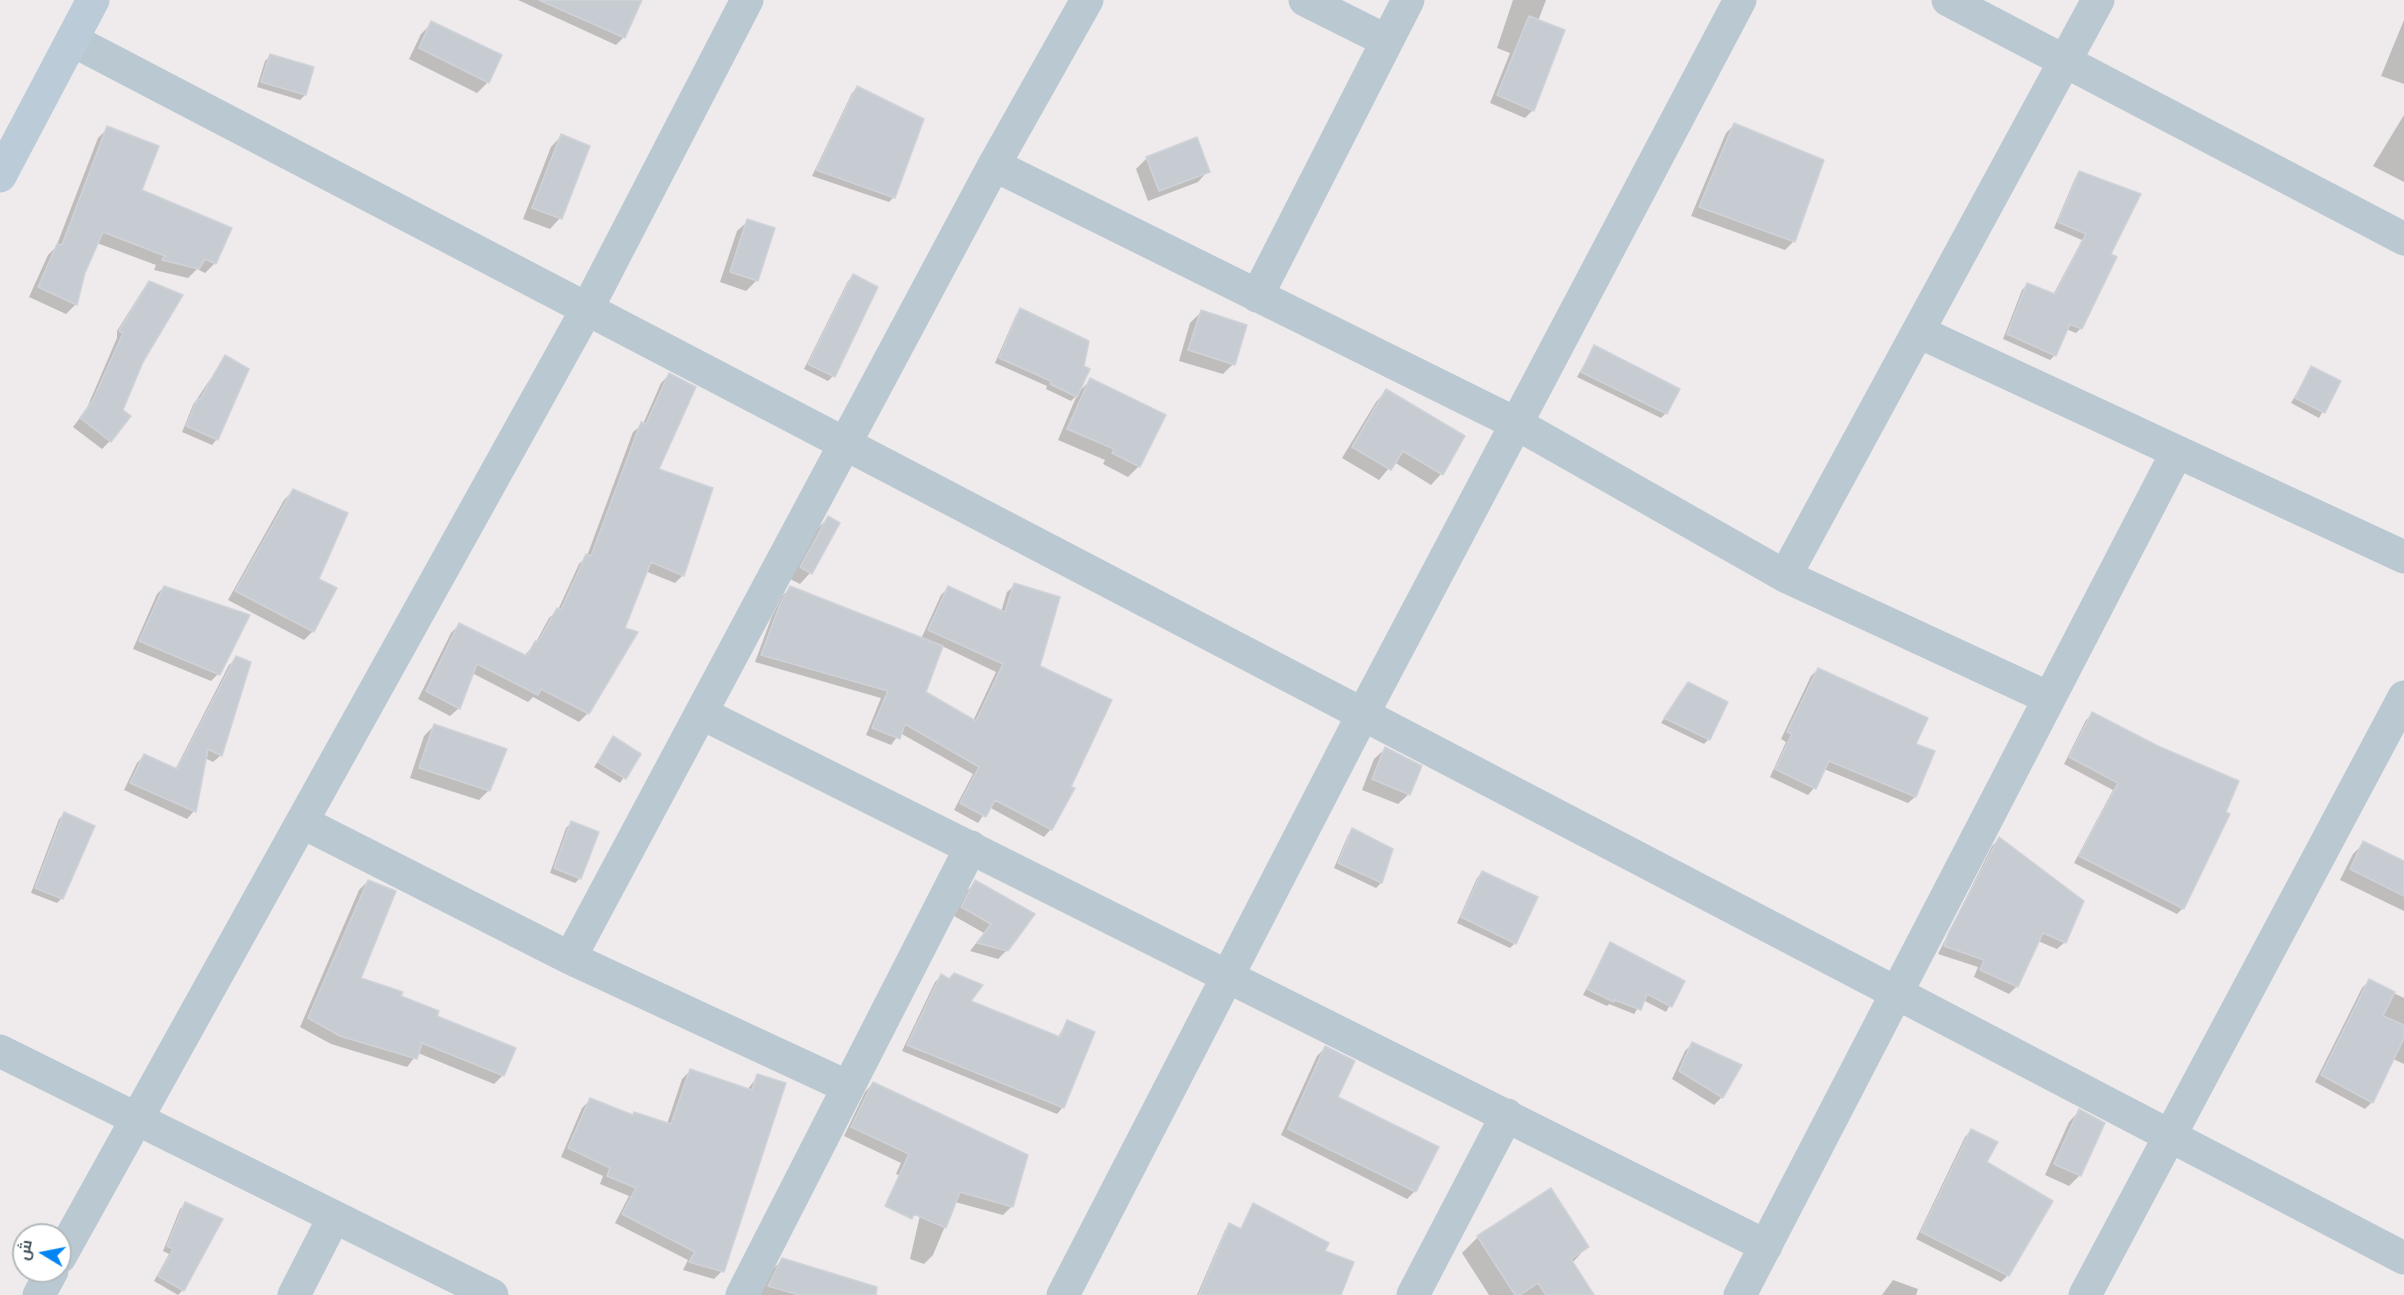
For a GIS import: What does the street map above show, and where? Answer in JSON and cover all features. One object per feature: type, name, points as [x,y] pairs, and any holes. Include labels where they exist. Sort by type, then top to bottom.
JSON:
[{"type":"main road","points":[[0,177],[93,0]]},
{"type":"street","points":[[72,1235],[587,309],[747,0]]},
{"type":"street","points":[[570,958],[994,165],[1087,0]]},
{"type":"street","points":[[1305,0],[1387,41]]},
{"type":"street","points":[[1257,296],[1408,0]]},
{"type":"street","points":[[1063,1295],[1363,714],[1740,0]]},
{"type":"street","points":[[1948,0],[2404,239]]},
{"type":"street","points":[[1785,576],[2067,62],[2098,0]]},
{"type":"street","points":[[72,40],[2404,1258]]},
{"type":"street","points":[[994,165],[1517,424],[1785,576],[2049,698]]},
{"type":"street","points":[[1919,332],[2404,557]]},
{"type":"street","points":[[1740,1295],[2177,452]]},
{"type":"street","points":[[2085,1295],[2404,697]]},
{"type":"street","points":[[701,712],[1766,1246]]},
{"type":"street","points":[[302,822],[570,958],[848,1087]]},
{"type":"street","points":[[742,1295],[971,847]]},
{"type":"street","points":[[0,1051],[492,1295]]},
{"type":"street","points":[[1413,1295],[1507,1115]]},
{"type":"street","points":[[294,1295],[334,1217]]},
{"type":"building","points":[[539,0],[642,0],[625,38]]},
{"type":"building","points":[[1529,16],[1565,30],[1534,111],[1497,95]]},
{"type":"building","points":[[431,21],[502,55],[489,83],[419,48]]},
{"type":"building","points":[[270,54],[314,67],[306,95],[261,82]]},
{"type":"building","points":[[857,86],[924,119],[895,198],[816,170]]},
{"type":"building","points":[[1734,123],[1824,160],[1795,242],[1699,207]]},
{"type":"building","points":[[107,126],[159,146],[142,190],[232,228],[216,264],[205,259],[199,269],[162,260],[165,256],[103,232],[85,273],[77,305],[38,287],[57,244],[62,245]]},
{"type":"building","points":[[561,134],[590,146],[562,219],[532,208]]},
{"type":"building","points":[[1197,137],[1210,172],[1159,191],[1146,157]]},
{"type":"building","points":[[2079,171],[2141,194],[2111,254],[2117,257],[2082,329],[2070,324],[2056,356],[2007,334],[2027,283],[2055,294],[2086,234],[2058,222]]},
{"type":"building","points":[[747,219],[775,228],[758,281],[730,272]]},
{"type":"building","points":[[853,274],[878,287],[835,377],[808,364]]},
{"type":"building","points":[[149,281],[183,295],[143,362],[123,410],[131,416],[111,442],[80,418],[93,400],[123,333],[119,331]]},
{"type":"building","points":[[1020,308],[1089,341],[1084,366],[1090,369],[1077,397],[1050,384],[1051,381],[999,358]]},
{"type":"building","points":[[1201,310],[1247,325],[1235,365],[1188,350]]},
{"type":"building","points":[[1594,345],[1680,389],[1667,414],[1581,372]]},
{"type":"building","points":[[225,355],[249,369],[218,440],[186,426],[198,398],[200,399]]},
{"type":"building","points":[[2311,366],[2341,381],[2325,413],[2295,398]]},
{"type":"building","points":[[669,373],[696,387],[659,469],[713,488],[684,576],[651,562],[625,628],[638,632],[589,714],[541,689],[538,695],[477,664],[460,709],[426,691],[459,623],[527,656],[535,641],[538,642],[557,608],[561,610],[586,554],[591,556],[641,422],[646,424]]},
{"type":"building","points":[[1090,378],[1166,415],[1140,467],[1112,453],[1114,449],[1067,429]]},
{"type":"building","points":[[1386,389],[1465,436],[1443,475],[1403,451],[1391,470],[1352,447]]},
{"type":"building","points":[[293,489],[348,513],[319,579],[337,588],[314,632],[235,591]]},
{"type":"building","points":[[828,516],[840,523],[812,574],[800,567]]},
{"type":"building","points":[[1014,583],[1060,597],[1040,666],[1112,700],[1071,787],[1075,788],[1052,830],[995,800],[986,817],[960,803],[979,767],[905,724],[900,739],[872,728],[888,691],[761,655],[779,607],[790,586],[943,646],[926,692],[976,721],[1003,664],[928,630],[948,586],[1005,612]]},
{"type":"building","points":[[164,586],[250,615],[220,675],[139,641]]},
{"type":"building","points":[[236,656],[251,662],[222,756],[208,749],[196,812],[130,783],[144,754],[177,769]]},
{"type":"building","points":[[1818,668],[1928,718],[1916,744],[1935,751],[1916,797],[1829,761],[1816,789],[1775,769],[1792,734],[1787,732]]},
{"type":"building","points":[[1688,682],[1728,702],[1710,740],[1664,718]]},
{"type":"building","points":[[2092,712],[2158,746],[2239,781],[2226,812],[2230,814],[2184,909],[2079,856],[2118,783],[2069,757]]},
{"type":"building","points":[[434,724],[507,749],[490,791],[419,768]]},
{"type":"building","points":[[613,736],[641,754],[626,779],[598,762]]},
{"type":"building","points":[[1385,747],[1422,766],[1410,795],[1372,779]]},
{"type":"building","points":[[64,812],[95,826],[63,899],[35,888]]},
{"type":"building","points":[[571,821],[599,832],[581,879],[554,868]]},
{"type":"building","points":[[1352,828],[1393,849],[1382,883],[1338,863]]},
{"type":"building","points":[[1999,837],[2084,901],[2066,943],[2043,933],[2018,987],[1980,970],[1984,960],[1944,946],[1948,934]]},
{"type":"building","points":[[2363,841],[2404,861],[2404,896],[2350,869]]},
{"type":"building","points":[[1482,871],[1538,897],[1516,944],[1461,917]]},
{"type":"building","points":[[368,880],[396,891],[361,978],[403,992],[401,996],[439,1011],[437,1016],[516,1048],[504,1076],[422,1043],[417,1059],[340,1036],[308,1018]]},
{"type":"building","points":[[975,880],[1035,914],[1008,951],[977,943],[991,924],[961,907]]},
{"type":"building","points":[[1610,942],[1685,981],[1672,1007],[1647,994],[1641,1010],[1615,1000],[1614,1002],[1587,989]]},
{"type":"building","points":[[954,973],[983,985],[971,1001],[1060,1037],[1067,1020],[1095,1032],[1064,1108],[907,1045],[941,974],[949,979]]},
{"type":"building","points":[[2369,979],[2395,992],[2383,1016],[2404,1025],[2404,1038],[2373,1103],[2321,1075]]},
{"type":"building","points":[[1692,1042],[1742,1065],[1723,1098],[1679,1071]]},
{"type":"building","points":[[1325,1046],[1355,1061],[1338,1097],[1439,1147],[1416,1192],[1288,1129]]},
{"type":"building","points":[[690,1069],[752,1090],[757,1074],[786,1083],[724,1272],[689,1262],[695,1252],[622,1214],[636,1188],[607,1176],[610,1168],[568,1148],[590,1098],[633,1115],[634,1112],[671,1124]]},
{"type":"building","points":[[873,1082],[1028,1155],[1013,1207],[960,1192],[946,1228],[914,1214],[912,1219],[885,1206],[909,1154],[851,1127]]},
{"type":"building","points":[[2079,1109],[2105,1123],[2081,1176],[2054,1164]]},
{"type":"building","points":[[1971,1129],[1998,1142],[1987,1162],[2053,1201],[2009,1276],[1921,1232]]},
{"type":"building","points":[[1551,1188],[1589,1247],[1571,1259],[1594,1295],[1546,1295],[1538,1283],[1520,1295],[1515,1295],[1477,1236]]},
{"type":"building","points":[[185,1202],[223,1219],[184,1291],[158,1276],[173,1249],[167,1246]]},
{"type":"building","points":[[1253,1203],[1329,1243],[1325,1251],[1354,1262],[1341,1295],[1199,1295],[1229,1223],[1241,1229]]},
{"type":"building","points":[[782,1258],[877,1287],[876,1295],[799,1295],[768,1286]]}]
